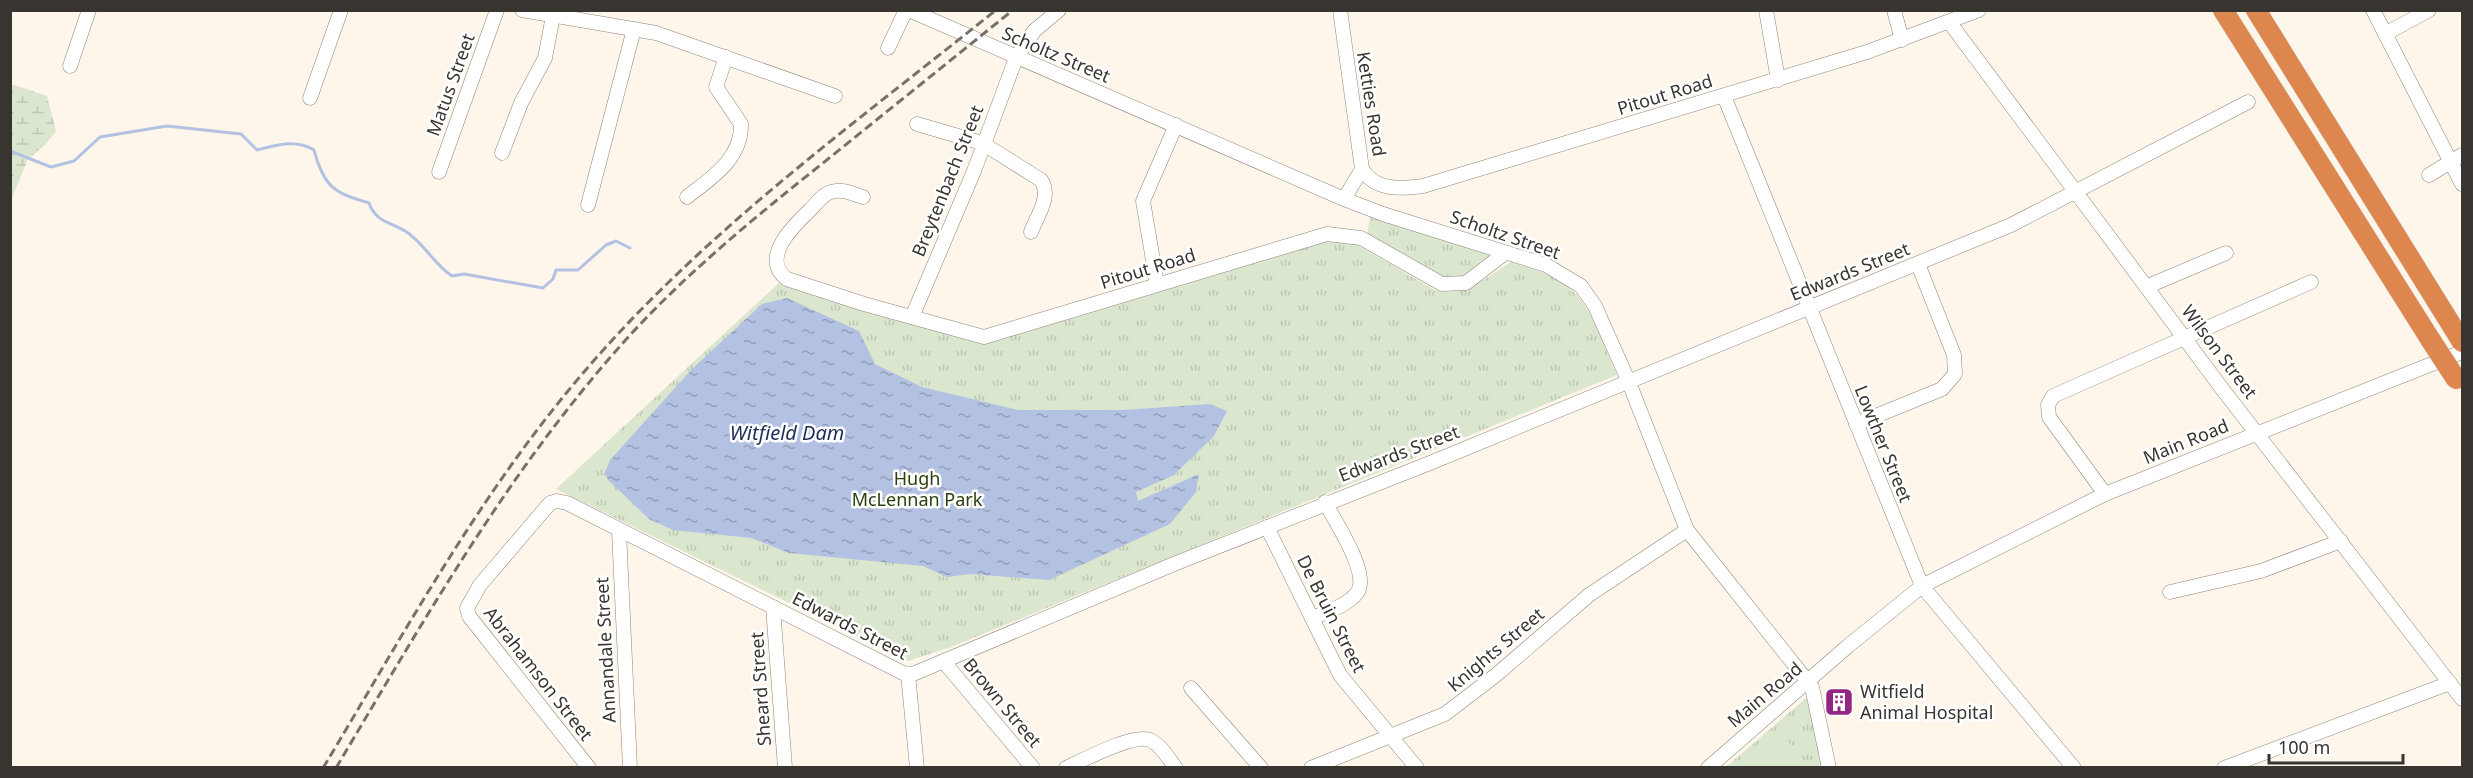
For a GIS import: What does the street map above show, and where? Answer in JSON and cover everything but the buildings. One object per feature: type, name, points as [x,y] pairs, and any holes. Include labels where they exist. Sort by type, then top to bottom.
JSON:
[{"type":"highway","points":[[2223,10],[2459,383]]},
{"type":"highway","points":[[2256,10],[2458,336]]},
{"type":"street","points":[[70,66],[89,10]]},
{"type":"street","points":[[309,98],[341,10]]},
{"type":"street","name":"Matus Street","points":[[439,172],[497,10]]},
{"type":"street","points":[[522,10],[634,29],[674,39],[835,96]]},
{"type":"street","points":[[888,48],[907,10]]},
{"type":"street","name":"Scholtz Street","points":[[907,10],[1344,199],[1555,268],[1581,286],[1595,306],[1628,380],[1687,530],[1810,684],[1829,768]]},
{"type":"street","name":"Breytenbach Street","points":[[912,317],[974,171],[982,143],[1017,58],[1034,31],[1059,10]]},
{"type":"street","name":"Ketties Road","points":[[1340,10],[1362,169],[1344,199]]},
{"type":"street","points":[[1766,10],[1778,80]]},
{"type":"street","points":[[1894,10],[1902,40]]},
{"type":"street","name":"Pitout Road","points":[[1362,169],[1369,179],[1384,186],[1405,189],[1423,186],[1778,80],[1902,40],[1979,10]]},
{"type":"street","points":[[2373,10],[2457,158],[2463,184]]},
{"type":"street","points":[[2385,34],[2429,10]]},
{"type":"street","points":[[502,153],[521,103],[545,58],[553,16]]},
{"type":"street","name":"Wilson Street","points":[[1950,23],[2185,337],[2463,699]]},
{"type":"street","points":[[588,206],[634,29]]},
{"type":"street","points":[[687,197],[727,165],[741,131],[741,124],[716,87],[726,57]]},
{"type":"street","name":"Lowther Street","points":[[1724,96],[1808,309],[1926,587],[2074,768]]},
{"type":"street","name":"Edwards Street","points":[[567,503],[908,674],[944,662],[1325,502],[1430,463],[2010,225],[2248,102]]},
{"type":"street","points":[[918,124],[982,143],[1032,173],[1046,187],[1045,197],[1031,232]]},
{"type":"street","points":[[1157,284],[1143,201],[1176,125]]},
{"type":"street","points":[[2429,174],[2457,158]]},
{"type":"street","name":"Pitout Road","points":[[863,197],[842,190],[826,194],[792,226],[784,238],[777,260],[780,274],[787,279],[984,338],[1327,234],[1344,234],[1366,240],[1442,285],[1466,283],[1505,253]]},
{"type":"street","points":[[2148,286],[2226,253]]},
{"type":"street","points":[[1856,424],[1942,389],[1955,374],[1954,355],[1918,264]]},
{"type":"street","points":[[2105,494],[2049,417],[2049,401],[2057,393],[2311,282]]},
{"type":"street","name":"Main Road","points":[[1708,768],[1926,587],[2105,494],[2463,351]]},
{"type":"street","name":"Abrahamson Street","points":[[567,503],[557,501],[543,510],[480,585],[466,608],[469,616],[589,768]]},
{"type":"street","points":[[1312,618],[1350,600],[1360,587],[1359,568],[1325,502]]},
{"type":"street","name":"De Bruin Street","points":[[1267,527],[1342,679],[1417,768]]},
{"type":"street","name":"Knights Street","points":[[1311,768],[1441,716],[1454,708],[1589,595],[1687,530]]},
{"type":"street","name":"Annandale Street","points":[[619,531],[630,768]]},
{"type":"street","points":[[2170,592],[2261,571],[2341,541]]},
{"type":"street","name":"Sheard Street","points":[[773,607],[785,768]]},
{"type":"street","name":"Brown Street","points":[[944,662],[1033,768]]},
{"type":"street","points":[[908,674],[917,768]]},
{"type":"street","points":[[2224,768],[2450,683]]},
{"type":"street","name":"Main Road","points":[[1720,768],[1810,684]]},
{"type":"street","points":[[1191,688],[1262,768]]},
{"type":"street","points":[[1066,768],[1123,744],[1143,739],[1158,746],[1176,768]]},
{"type":"green space","points":[[11,84],[47,96],[56,131],[45,145],[28,159],[11,200]]},
{"type":"green space","points":[[1370,216],[1497,256],[1454,281],[1440,280],[1367,236]]},
{"type":"green space","name":"Hugh McLennan Park","points":[[1322,237],[1354,243],[1435,290],[1457,291],[1475,285],[1511,262],[1551,276],[1573,291],[1582,301],[1596,325],[1617,375],[951,647],[908,661],[556,489],[780,282],[982,341]]},
{"type":"green space","points":[[1812,693],[1824,767],[1726,767]]},
{"type":"green space","points":[[1782,735],[1810,767],[1745,767]]},
{"type":"water","name":"Witfield Dam","points":[[787,298],[859,331],[875,364],[922,387],[1018,410],[1123,410],[1210,404],[1227,411],[1214,436],[1174,475],[1136,492],[1138,501],[1199,474],[1196,492],[1170,524],[1049,580],[970,574],[947,577],[923,566],[789,553],[751,538],[673,530],[649,519],[608,480],[605,473],[610,460],[692,369],[762,304]]},
{"type":"waterway","points":[[10,151],[51,167],[74,161],[100,137],[167,126],[241,134],[257,150],[286,144],[300,145],[314,150],[322,172],[332,187],[347,196],[369,203],[376,215],[408,233],[452,276],[464,274],[543,288],[553,279],[556,270],[578,270],[606,245],[616,241],[630,248]]},
{"type":"railway","points":[[323,768],[441,571],[504,476],[573,385],[620,332],[669,281],[721,233],[829,142],[996,10]]},
{"type":"railway","points":[[336,768],[438,598],[509,489],[547,436],[631,334],[677,287],[751,221],[1013,10]]},
{"type":"place","name":"Witfield Animal Hospital","points":[[1839,702]]}]
